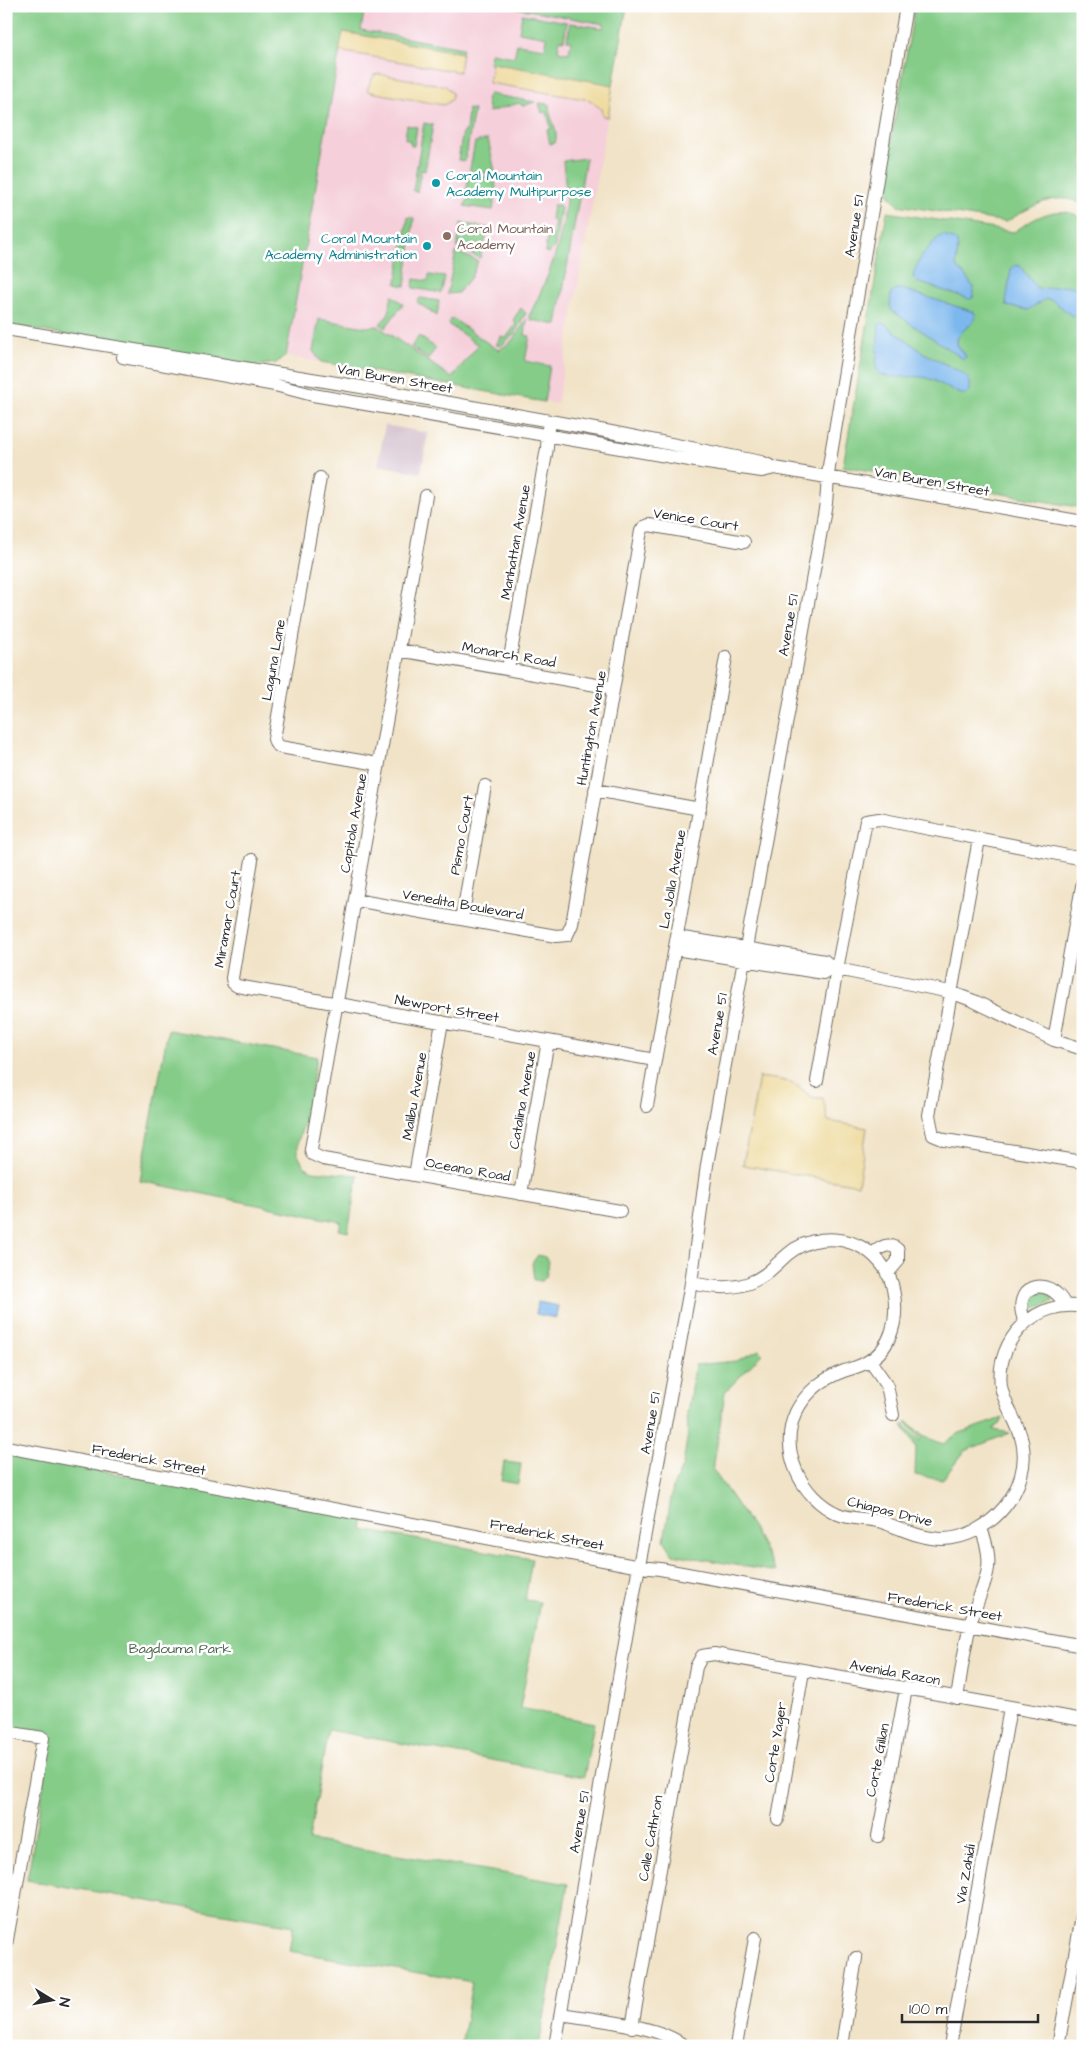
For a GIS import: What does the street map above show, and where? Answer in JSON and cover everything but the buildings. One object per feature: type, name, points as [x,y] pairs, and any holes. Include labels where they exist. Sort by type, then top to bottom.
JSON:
[{"type":"street","name":"Avenue 51","points":[[555,2046],[824,512],[828,477],[906,6]]},
{"type":"street","name":"Van Buren Street","points":[[6,329],[361,387],[548,420],[761,462],[775,468],[1083,522]]},
{"type":"street","name":"Van Buren Street","points":[[6,335],[275,385],[313,394],[735,468],[762,471],[775,468]]},
{"type":"street","points":[[292,369],[349,379],[361,387]]},
{"type":"street","name":"Manhattan Avenue","points":[[508,669],[548,420]]},
{"type":"street","name":"Laguna Lane","points":[[320,478],[274,739],[276,744],[280,746],[378,764]]},
{"type":"street","name":"Capitola Avenue","points":[[312,1154],[312,1143],[354,900],[426,496]]},
{"type":"street","name":"Venice Court","points":[[644,527],[656,526],[744,542]]},
{"type":"street","name":"Huntington Avenue","points":[[567,935],[572,924],[640,537],[644,527]]},
{"type":"street","name":"Monarch Road","points":[[399,650],[613,688]]},
{"type":"street","name":"La Jolla Avenue","points":[[647,1106],[726,657]]},
{"type":"street","name":"Pismo Court","points":[[462,919],[485,786]]},
{"type":"street","points":[[595,790],[700,809]]},
{"type":"street","points":[[817,1081],[835,968],[866,821],[879,820],[1083,859]]},
{"type":"street","points":[[980,839],[950,992],[929,1115],[934,1136],[945,1140],[1083,1162]]},
{"type":"street","name":"Miramar Court","points":[[233,983],[233,971],[252,860]]},
{"type":"street","points":[[1054,1040],[1083,881]]},
{"type":"street","name":"Venedita Boulevard","points":[[354,900],[556,936],[567,935]]},
{"type":"street","points":[[676,943],[745,955],[825,961],[835,968],[950,992],[974,1001],[1054,1040],[1083,1049]]},
{"type":"street","name":"Newport Street","points":[[233,983],[244,988],[655,1060]]},
{"type":"street","name":"Malibu Avenue","points":[[415,1175],[442,1022]]},
{"type":"street","name":"Catalina Avenue","points":[[521,1194],[548,1041]]},
{"type":"street","name":"Oceano Road","points":[[312,1154],[323,1159],[620,1211]]},
{"type":"street","name":"Chiapas Drive","points":[[690,1283],[724,1288],[748,1283],[769,1272],[796,1248],[824,1239],[848,1241],[872,1254],[892,1282],[895,1303],[894,1326],[886,1343],[870,1361],[833,1376],[820,1383],[811,1391],[796,1412],[791,1436],[792,1459],[795,1469],[808,1492],[821,1504],[839,1515],[878,1521],[923,1536],[953,1538],[981,1529],[1002,1510],[1016,1486],[1023,1468],[1024,1454],[1022,1442],[1019,1430],[1006,1404],[1001,1378],[1003,1356],[1008,1344],[1025,1322],[1044,1311],[1065,1305],[1083,1306]]},
{"type":"street","points":[[872,1254],[886,1245],[893,1246],[898,1250],[898,1261],[888,1274]]},
{"type":"street","points":[[1025,1322],[1020,1311],[1020,1304],[1023,1296],[1032,1288],[1044,1286],[1052,1289],[1059,1295],[1065,1305]]},
{"type":"street","points":[[870,1361],[887,1385],[893,1415]]},
{"type":"street","name":"Frederick Street","points":[[6,1447],[640,1567],[660,1569],[1083,1646]]},
{"type":"street","points":[[957,1698],[969,1626],[988,1576],[989,1552],[981,1529]]},
{"type":"street","name":"Avenida Razon","points":[[702,1656],[714,1654],[1083,1720]]},
{"type":"street","name":"Calle Cathron","points":[[632,2027],[696,1668],[702,1656]]},
{"type":"street","name":"Corte Yager","points":[[778,1819],[802,1671]]},
{"type":"street","name":"Corte Gillan","points":[[878,1836],[906,1689]]},
{"type":"street","name":"Via Zahidi","points":[[950,2046],[1010,1708]]},
{"type":"street","points":[[6,1732],[43,1738],[6,1945]]},
{"type":"street","points":[[1058,2046],[1083,1911]]},
{"type":"street","points":[[736,2046],[755,1938]]},
{"type":"street","points":[[842,2046],[856,1958]]},
{"type":"street","points":[[561,2014],[658,2031],[676,2039],[684,2046]]},
{"type":"shaded area","name":"Coral Mountain Academy","points":[[347,6],[627,6],[557,404],[286,356]]},
{"type":"shaded area","points":[[385,425],[428,433],[421,473],[378,465]]},
{"type":"green space","points":[[6,6],[365,6],[361,30],[463,48],[462,53],[343,32],[286,356],[276,363],[255,366],[6,325]]},
{"type":"green space","points":[[506,6],[627,6],[613,85],[489,63],[491,53],[514,57],[517,44],[545,48],[547,37],[519,32],[522,14],[567,22],[564,40],[560,39],[558,51],[569,53],[571,41],[567,40],[570,23],[603,28],[604,24]]},
{"type":"green space","points":[[915,6],[1083,6],[1083,205],[1073,200],[1053,199],[1033,206],[1006,222],[898,205],[883,187]]},
{"type":"green space","points":[[489,94],[535,102],[523,106],[519,103],[489,112],[486,99]]},
{"type":"green space","points":[[539,103],[549,104],[556,134],[555,143],[550,144],[547,130],[551,129],[547,112],[542,113]]},
{"type":"green space","points":[[468,109],[474,110],[465,161],[458,160],[463,132],[466,132]]},
{"type":"green space","points":[[424,123],[433,125],[425,171],[421,170],[417,192],[413,191]]},
{"type":"green space","points":[[407,125],[417,127],[414,146],[411,146],[410,141],[405,139]]},
{"type":"green space","points":[[488,139],[495,172],[469,174],[475,142]]},
{"type":"green space","points":[[586,158],[557,325],[531,320],[529,316],[554,259],[562,230],[566,199],[563,161]]},
{"type":"green space","points":[[495,176],[496,191],[493,210],[464,206],[471,195],[473,195],[467,189],[468,178]]},
{"type":"green space","points":[[553,205],[559,205],[561,208],[555,246],[549,253],[545,252],[547,238],[552,239],[555,221],[551,220]]},
{"type":"green space","points":[[887,212],[1014,232],[1038,217],[1056,212],[1074,214],[1083,219],[1083,508],[843,466]]},
{"type":"green space","points":[[408,217],[414,218],[405,286],[396,284]]},
{"type":"green space","points":[[461,223],[489,228],[480,258],[457,248]]},
{"type":"green space","points":[[456,252],[478,261],[471,277],[458,293],[447,294]]},
{"type":"green space","points":[[429,275],[445,277],[441,293],[413,288],[414,279],[428,281]]},
{"type":"green space","points":[[392,295],[403,304],[385,328],[380,324],[388,315]]},
{"type":"green space","points":[[420,298],[439,301],[437,316],[417,302]]},
{"type":"green space","points":[[521,308],[526,313],[514,334],[501,346],[496,345],[501,336],[506,338],[516,324],[513,320]]},
{"type":"green space","points":[[452,318],[499,350],[511,342],[527,319],[525,335],[530,336],[525,361],[550,366],[544,402],[321,362],[313,351],[319,319],[365,327],[378,326],[452,378],[478,345],[448,324]]},
{"type":"green space","points":[[419,336],[436,348],[428,359],[411,347]]},
{"type":"green space","points":[[168,1030],[317,1057],[306,1118],[298,1141],[298,1155],[304,1166],[312,1171],[358,1175],[348,1232],[339,1230],[341,1222],[140,1181]]},
{"type":"green space","points":[[538,1255],[545,1257],[549,1262],[546,1277],[542,1281],[534,1280],[532,1263]]},
{"type":"green space","points":[[1043,1291],[1053,1298],[1052,1302],[1027,1311],[1030,1296]]},
{"type":"green space","points":[[759,1350],[762,1354],[725,1392],[713,1470],[753,1528],[776,1572],[673,1554],[664,1540],[673,1487],[683,1465],[688,1433],[687,1413],[695,1365],[736,1361]]},
{"type":"green space","points":[[1003,1418],[994,1430],[1010,1433],[965,1451],[942,1480],[915,1475],[916,1447],[903,1425],[920,1441],[921,1439],[907,1421],[923,1436],[943,1444],[957,1434]]},
{"type":"green space","name":"Bagdouma Park","points":[[6,1454],[364,1518],[362,1530],[532,1559],[525,1600],[540,1602],[520,1708],[594,1723],[584,1777],[328,1730],[309,1840],[568,1884],[539,2046],[461,2046],[472,1982],[289,1951],[293,1926],[27,1880],[51,1743],[6,1735]]},
{"type":"green space","points":[[504,1462],[521,1464],[518,1484],[501,1481]]},
{"type":"sand","points":[[343,32],[462,53],[459,72],[339,51]]},
{"type":"sand","points":[[492,63],[613,85],[608,117],[603,116],[601,109],[590,100],[489,83]]},
{"type":"sand","points":[[379,74],[446,86],[452,93],[452,97],[449,102],[443,105],[370,92],[367,90],[374,75]]},
{"type":"sand","points":[[759,1077],[791,1083],[810,1096],[823,1098],[828,1121],[867,1128],[858,1185],[743,1165]]},
{"type":"water","points":[[942,235],[956,240],[958,247],[956,266],[972,285],[973,298],[969,299],[917,282],[913,277],[924,254]]},
{"type":"water","points":[[1015,265],[1020,266],[1037,288],[1070,286],[1081,290],[1083,315],[1072,316],[1052,300],[1046,299],[1028,310],[1007,306],[1011,269]]},
{"type":"water","points":[[896,289],[902,289],[974,312],[975,320],[957,339],[958,345],[966,357],[963,359],[892,311],[890,306],[891,293]]},
{"type":"water","points":[[882,322],[924,353],[964,374],[970,381],[970,391],[965,395],[926,378],[891,377],[878,373],[876,367],[879,325]]},
{"type":"water","points":[[538,1302],[558,1306],[556,1318],[536,1314]]},
{"type":"place","name":"Coral Mountain Academy Multipurpose","points":[[436,183]]},
{"type":"place","name":"Coral Mountain Academy","points":[[447,236]]},
{"type":"place","name":"Coral Mountain Academy Administration","points":[[427,246]]}]
